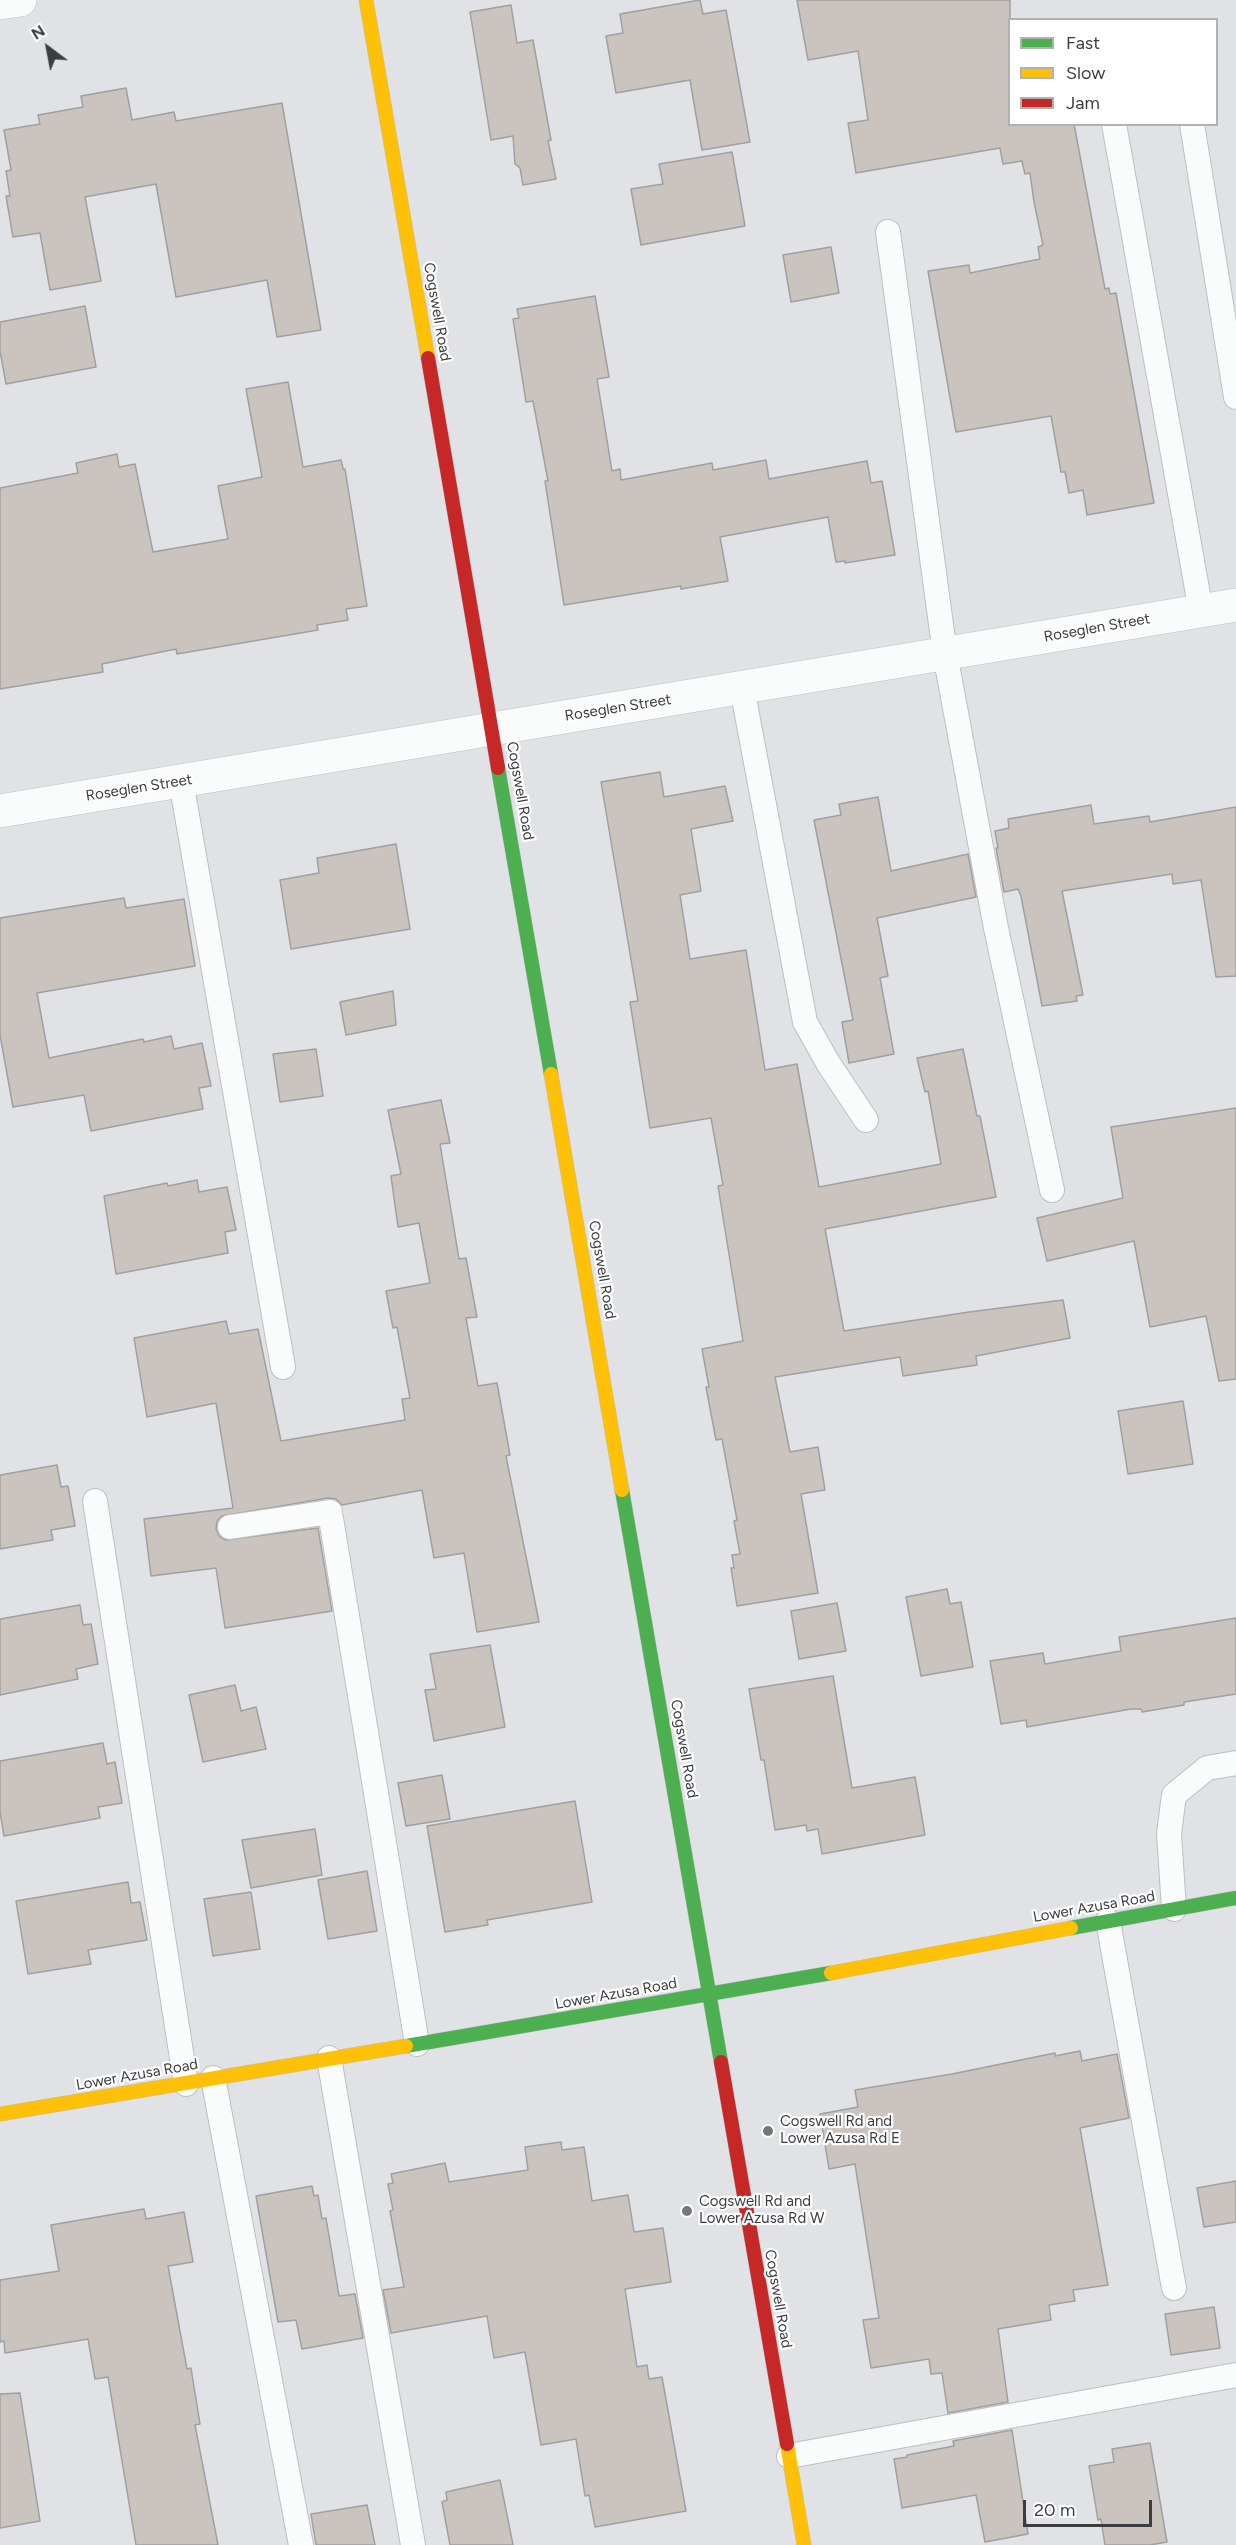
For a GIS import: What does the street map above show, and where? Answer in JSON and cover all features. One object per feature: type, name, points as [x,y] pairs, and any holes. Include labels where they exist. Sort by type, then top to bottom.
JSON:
[{"type":"street","points":[[0,3],[20,0]]},
{"type":"street","name":"Cogswell Road","points":[[366,0],[804,2545]]},
{"type":"street","name":"Roseglen Street","points":[[0,811],[1236,605]]},
{"type":"street","name":"Lower Azusa Road","points":[[0,2114],[709,1995],[1236,1898]]},
{"type":"lane","points":[[1114,126],[1201,610]]},
{"type":"lane","points":[[1192,126],[1236,397]]},
{"type":"lane","points":[[888,232],[945,654],[996,928],[1052,1190]]},
{"type":"lane","points":[[742,688],[805,1022],[828,1063],[867,1120]]},
{"type":"lane","points":[[181,781],[283,1366]]},
{"type":"lane","points":[[95,1502],[186,2084]]},
{"type":"lane","points":[[230,1527],[330,1512],[417,2044]]},
{"type":"lane","points":[[1174,1909],[1169,1834],[1174,1795],[1207,1768],[1236,1763]]},
{"type":"lane","points":[[1108,1921],[1174,2288]]},
{"type":"lane","points":[[329,2058],[413,2545]]},
{"type":"lane","points":[[213,2078],[301,2545]]},
{"type":"lane","points":[[789,2456],[1236,2375]]},
{"type":"building","points":[[700,0],[703,14],[726,10],[750,142],[702,150],[690,80],[616,93],[606,36],[623,33],[620,14]]},
{"type":"building","points":[[797,0],[1010,0],[1008,126],[1074,126],[1105,289],[1109,288],[1110,294],[1116,293],[1154,503],[1087,515],[1083,490],[1069,493],[1065,472],[1061,472],[1051,416],[956,432],[928,271],[969,265],[970,273],[1040,259],[1038,247],[1043,245],[1030,173],[1025,174],[1022,161],[1003,164],[1000,148],[856,173],[848,123],[868,120],[858,51],[808,60]]},
{"type":"building","points":[[511,5],[517,43],[533,40],[556,179],[523,185],[520,168],[515,164],[513,136],[491,140],[470,12]]},
{"type":"building","points":[[126,88],[132,120],[174,112],[176,121],[282,103],[321,330],[277,337],[267,280],[176,297],[156,184],[85,197],[101,281],[50,290],[40,233],[13,237],[6,196],[10,196],[6,171],[11,170],[4,130],[40,124],[38,115],[83,107],[81,96]]},
{"type":"building","points":[[732,152],[745,226],[641,245],[631,189],[663,184],[659,164]]},
{"type":"building","points":[[831,247],[839,293],[791,302],[783,255]]},
{"type":"building","points":[[595,296],[609,377],[597,379],[612,471],[620,469],[621,480],[712,463],[713,470],[766,460],[769,479],[867,461],[871,483],[882,481],[895,555],[845,563],[845,561],[836,562],[828,517],[720,537],[728,581],[681,589],[681,586],[564,605],[545,481],[548,481],[533,401],[526,402],[513,319],[519,318],[517,309]]},
{"type":"building","points":[[85,306],[96,367],[6,384],[0,351],[0,322]]},
{"type":"building","points":[[288,382],[303,467],[341,460],[343,469],[345,469],[367,606],[346,609],[348,620],[317,625],[318,630],[177,654],[176,649],[102,664],[103,672],[0,689],[0,488],[78,473],[76,463],[117,454],[119,467],[135,464],[153,552],[228,539],[218,486],[262,477],[246,389]]},
{"type":"building","points":[[660,772],[664,797],[725,786],[733,821],[691,829],[701,891],[680,895],[690,959],[746,950],[765,1070],[797,1064],[819,1187],[941,1164],[928,1091],[925,1092],[917,1058],[963,1049],[977,1116],[980,1116],[996,1197],[825,1229],[844,1331],[1063,1300],[1070,1338],[976,1356],[977,1365],[903,1376],[900,1357],[775,1377],[790,1452],[818,1447],[825,1490],[801,1494],[818,1593],[737,1606],[731,1568],[734,1568],[732,1555],[740,1554],[734,1521],[737,1520],[722,1439],[716,1440],[706,1387],[709,1387],[702,1349],[743,1341],[718,1186],[723,1185],[711,1118],[650,1128],[630,1002],[638,1001],[601,782]]},
{"type":"building","points":[[878,797],[891,871],[968,854],[976,897],[877,918],[888,976],[880,978],[894,1054],[849,1063],[842,1022],[853,1020],[814,820],[841,815],[839,804]]},
{"type":"building","points":[[1091,805],[1094,824],[1149,816],[1150,822],[1236,807],[1236,976],[1216,977],[1201,880],[1173,884],[1172,874],[1062,891],[1083,995],[1076,996],[1077,1001],[1042,1006],[1021,896],[1018,889],[1004,892],[995,831],[1009,828],[1008,819]]},
{"type":"building","points":[[396,844],[410,929],[291,949],[280,880],[319,873],[317,858]]},
{"type":"building","points":[[124,898],[126,908],[184,899],[195,966],[37,993],[49,1058],[143,1039],[144,1042],[171,1036],[174,1049],[202,1043],[211,1086],[199,1088],[203,1109],[91,1131],[84,1095],[13,1107],[0,1035],[0,918]]},
{"type":"building","points":[[393,991],[396,1025],[346,1035],[340,1002]]},
{"type":"building","points":[[316,1049],[323,1096],[280,1102],[273,1054]]},
{"type":"building","points":[[441,1100],[450,1143],[440,1144],[459,1259],[466,1258],[477,1317],[466,1318],[478,1386],[497,1383],[510,1455],[506,1456],[539,1622],[477,1632],[464,1553],[434,1558],[422,1490],[342,1505],[336,1499],[328,1498],[222,1516],[217,1521],[216,1529],[219,1536],[225,1540],[318,1528],[332,1611],[225,1628],[216,1568],[151,1576],[144,1519],[233,1508],[216,1403],[147,1417],[134,1338],[226,1321],[229,1334],[258,1329],[281,1441],[405,1420],[402,1399],[410,1398],[397,1327],[393,1328],[386,1291],[430,1283],[419,1223],[398,1227],[391,1176],[401,1174],[388,1110]]},
{"type":"building","points":[[1236,1108],[1236,1379],[1219,1381],[1206,1316],[1150,1327],[1134,1241],[1047,1261],[1037,1218],[1123,1198],[1111,1127]]},
{"type":"building","points":[[197,1180],[199,1192],[227,1187],[236,1230],[225,1232],[228,1253],[116,1274],[104,1196],[167,1183],[168,1186]]},
{"type":"building","points":[[1183,1401],[1193,1464],[1128,1474],[1118,1411]]},
{"type":"building","points":[[57,1465],[61,1487],[68,1486],[75,1526],[51,1530],[53,1540],[0,1549],[0,1475]]},
{"type":"building","points":[[947,1589],[950,1604],[961,1602],[973,1667],[921,1676],[906,1597]]},
{"type":"building","points":[[837,1603],[846,1651],[799,1659],[791,1611]]},
{"type":"building","points":[[80,1605],[83,1625],[91,1624],[98,1664],[76,1669],[78,1679],[0,1695],[0,1619]]},
{"type":"building","points":[[1236,1618],[1236,1694],[1184,1702],[1184,1705],[1142,1712],[1141,1709],[1131,1709],[1027,1727],[1026,1720],[1001,1724],[990,1661],[1043,1653],[1045,1664],[1121,1651],[1119,1637]]},
{"type":"building","points":[[490,1645],[505,1727],[434,1741],[425,1690],[436,1689],[430,1654]]},
{"type":"building","points":[[833,1676],[852,1788],[915,1777],[925,1835],[822,1854],[818,1829],[807,1831],[806,1825],[775,1830],[764,1760],[761,1760],[749,1689]]},
{"type":"building","points":[[235,1685],[241,1711],[256,1707],[266,1749],[203,1762],[189,1695]]},
{"type":"building","points":[[103,1743],[107,1764],[115,1762],[122,1803],[98,1807],[100,1818],[4,1836],[0,1812],[0,1761]]},
{"type":"building","points":[[442,1775],[450,1819],[406,1826],[398,1783]]},
{"type":"building","points":[[575,1801],[592,1902],[487,1920],[488,1925],[445,1932],[427,1826]]},
{"type":"building","points":[[315,1829],[322,1875],[251,1888],[242,1840]]},
{"type":"building","points":[[367,1871],[377,1931],[328,1939],[318,1880]]},
{"type":"building","points":[[128,1882],[131,1903],[140,1902],[147,1940],[88,1950],[91,1964],[28,1974],[16,1901]]},
{"type":"building","points":[[251,1892],[260,1949],[213,1956],[204,1899]]},
{"type":"building","points":[[1080,2051],[1082,2061],[1117,2054],[1129,2118],[1080,2128],[1108,2285],[1073,2290],[1075,2301],[1049,2305],[1051,2320],[998,2329],[1008,2402],[948,2413],[942,2373],[931,2374],[929,2359],[871,2368],[863,2320],[879,2318],[855,2164],[829,2169],[820,2114],[858,2107],[855,2090],[952,2074],[1055,2053],[1055,2056]]},
{"type":"building","points":[[561,2142],[562,2150],[584,2147],[592,2201],[628,2195],[634,2232],[663,2228],[671,2282],[625,2289],[637,2367],[647,2365],[649,2379],[662,2377],[686,2511],[595,2527],[589,2495],[585,2496],[576,2439],[541,2445],[525,2352],[494,2358],[487,2316],[391,2333],[383,2290],[404,2287],[390,2211],[393,2210],[388,2184],[393,2183],[391,2174],[445,2163],[449,2182],[528,2170],[525,2147]]},
{"type":"building","points":[[1236,2181],[1236,2222],[1204,2227],[1197,2188]]},
{"type":"building","points":[[312,2186],[314,2196],[318,2195],[322,2219],[326,2218],[339,2296],[355,2294],[363,2338],[302,2349],[296,2320],[278,2322],[256,2196]]},
{"type":"building","points":[[144,2209],[146,2219],[184,2212],[193,2262],[168,2266],[187,2369],[191,2368],[200,2424],[195,2425],[218,2545],[136,2545],[108,2377],[95,2379],[88,2339],[5,2353],[4,2341],[0,2342],[0,2280],[59,2271],[51,2225]]},
{"type":"building","points":[[1214,2307],[1220,2348],[1171,2355],[1165,2314]]},
{"type":"building","points":[[20,2393],[40,2521],[0,2528],[0,2394]]},
{"type":"building","points":[[1012,2430],[1028,2534],[985,2542],[976,2495],[902,2508],[894,2459],[954,2446],[953,2441]]},
{"type":"building","points":[[1150,2443],[1167,2542],[1150,2545],[1105,2545],[1101,2519],[1098,2520],[1089,2466],[1114,2462],[1112,2449]]},
{"type":"building","points":[[500,2480],[513,2545],[450,2545],[442,2502],[447,2500],[446,2492]]},
{"type":"building","points":[[367,2505],[375,2545],[316,2545],[311,2514]]},
{"type":"traffic: fast","points":[[498,768],[551,1074]]},
{"type":"traffic: fast","points":[[622,1490],[721,2062]]},
{"type":"traffic: fast","points":[[1071,1928],[1236,1898]]},
{"type":"traffic: fast","points":[[406,2046],[831,1973]]},
{"type":"traffic: slow","points":[[366,0],[428,358]]},
{"type":"traffic: slow","points":[[551,1074],[622,1490]]},
{"type":"traffic: slow","points":[[831,1973],[1071,1928]]},
{"type":"traffic: slow","points":[[0,2114],[406,2046]]},
{"type":"traffic: slow","points":[[787,2444],[804,2545]]},
{"type":"traffic: jam","points":[[428,358],[498,768]]},
{"type":"traffic: jam","points":[[721,2062],[787,2444]]},
{"type":"place","name":"Cogswell Rd and Lower Azusa Rd E","points":[[768,2131]]},
{"type":"place","name":"Cogswell Rd and Lower Azusa Rd W","points":[[687,2211]]}]
